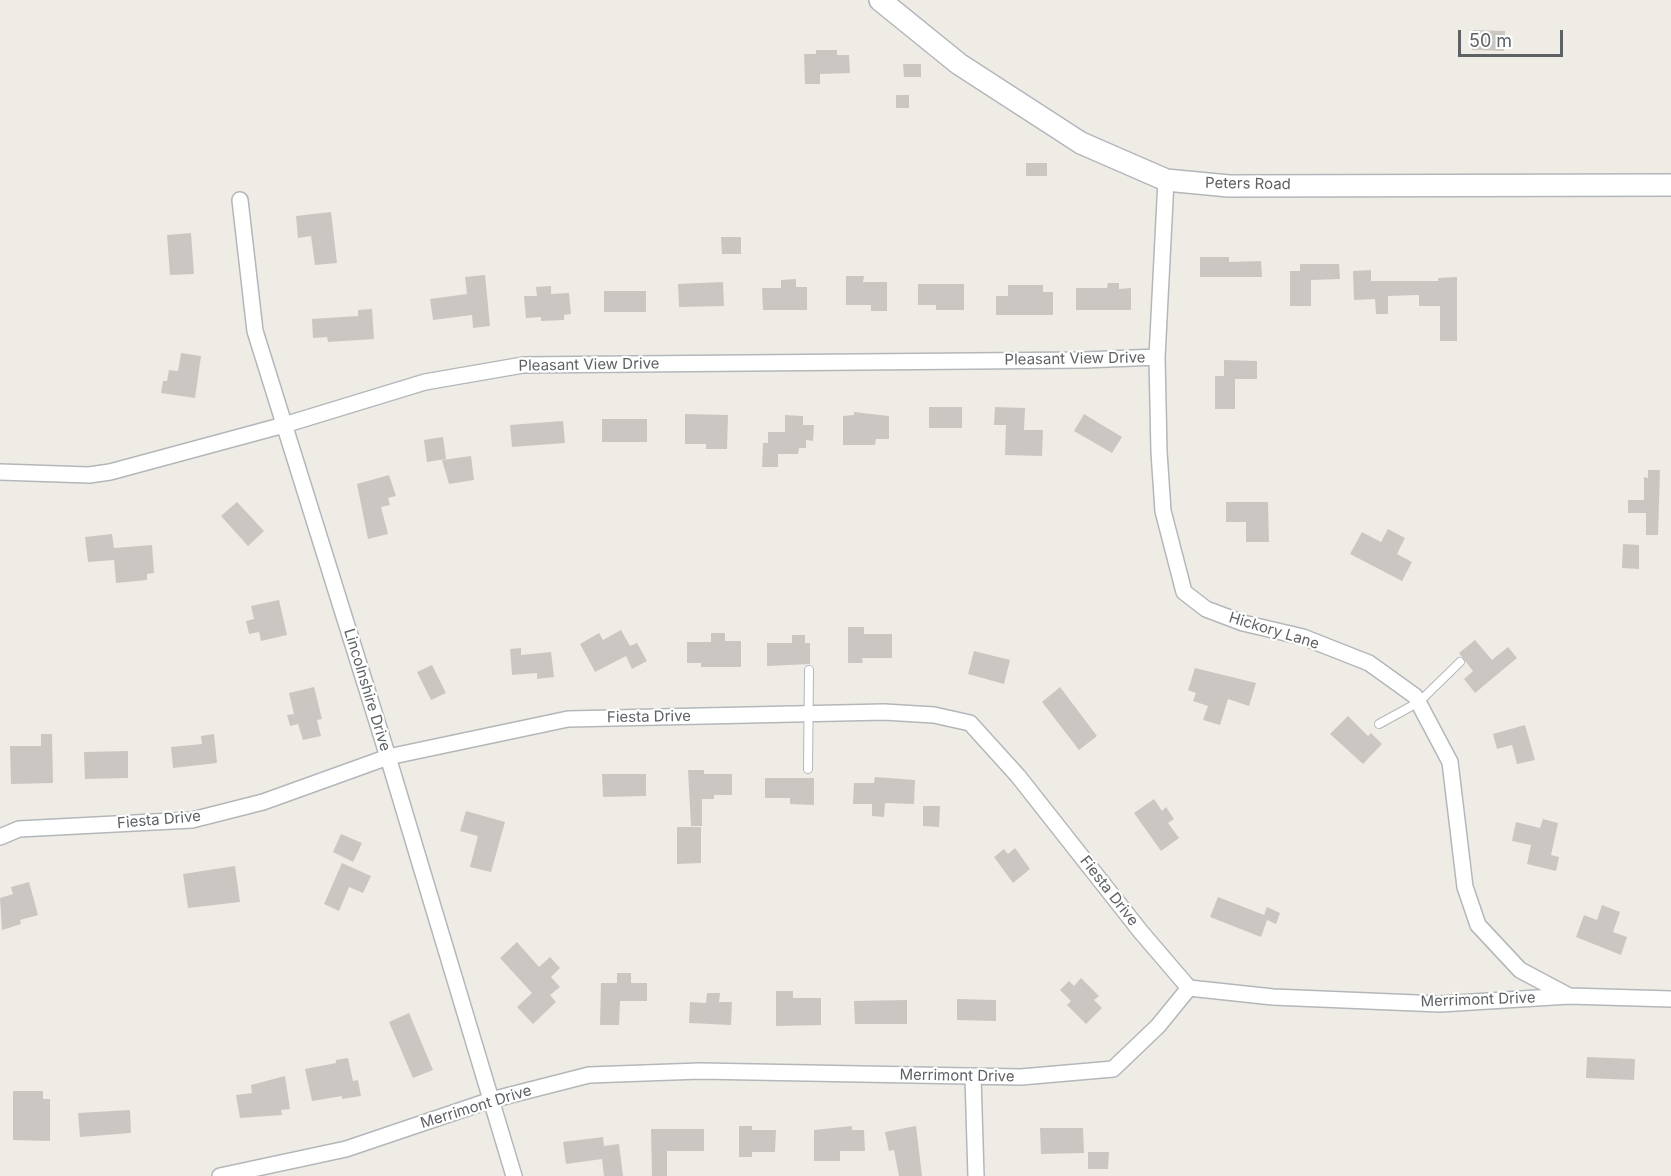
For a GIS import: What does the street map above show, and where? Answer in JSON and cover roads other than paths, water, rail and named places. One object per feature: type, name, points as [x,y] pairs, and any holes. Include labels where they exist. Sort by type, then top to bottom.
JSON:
[{"type":"street","name":"Peters Road","points":[[880,0],[959,64],[1019,105],[1081,143],[1166,180],[1229,186],[1671,185]]},
{"type":"street","name":"Hickory Lane","points":[[1166,180],[1157,357],[1163,511],[1184,592],[1206,609],[1243,623],[1303,638],[1369,663],[1415,696],[1450,762],[1465,887],[1478,925],[1520,970],[1569,996]]},
{"type":"street","name":"Lincolnshire Drive","points":[[240,200],[255,331],[388,757],[514,1176]]},
{"type":"street","name":"Pleasant View Drive","points":[[0,472],[89,475],[110,472],[284,425],[425,382],[523,365],[1085,360],[1157,357]]},
{"type":"street","name":"Fiesta Drive","points":[[0,837],[19,829],[192,820],[263,802],[388,757],[568,719],[884,712],[934,715],[970,723],[1018,776],[1141,932],[1190,987]]},
{"type":"street","name":"Merrimont Drive","points":[[220,1176],[346,1149],[491,1100],[589,1075],[700,1071],[1021,1077],[1113,1069],[1158,1026],[1190,987],[1273,997],[1440,1004],[1569,996],[1671,999]]},
{"type":"street","points":[[973,1077],[976,1176]]},
{"type":"lane","points":[[1379,724],[1419,702],[1460,662]]},
{"type":"lane","points":[[808,769],[809,670]]}]
